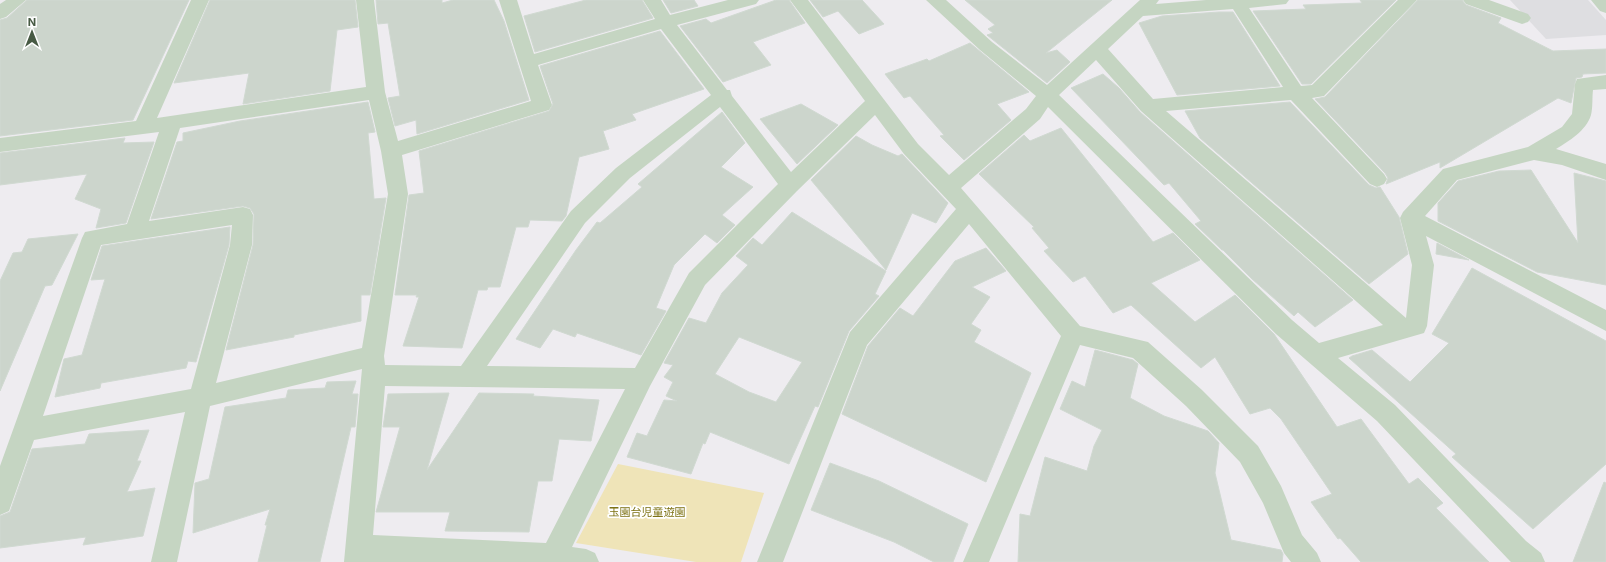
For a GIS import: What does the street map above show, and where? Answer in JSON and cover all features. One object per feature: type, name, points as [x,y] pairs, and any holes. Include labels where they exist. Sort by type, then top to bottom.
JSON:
[{"type":"street","points":[[0,13],[17,0]]},
{"type":"street","points":[[143,127],[200,0]]},
{"type":"street","points":[[365,0],[376,92],[391,151],[398,194],[373,365],[357,555],[586,562]]},
{"type":"street","points":[[391,151],[542,105],[508,0]]},
{"type":"street","points":[[652,0],[665,22],[723,95],[790,185]]},
{"type":"street","points":[[528,62],[665,22],[750,0]]},
{"type":"street","points":[[799,0],[910,149],[969,209],[1073,334],[1140,349],[1200,404],[1249,454],[1272,495],[1293,544],[1308,562]]},
{"type":"street","points":[[935,0],[986,46],[1047,95],[1284,327],[1386,413],[1517,550],[1532,562]]},
{"type":"street","points":[[948,188],[1032,114],[1047,95],[1097,50],[1136,11],[1150,0]]},
{"type":"street","points":[[1136,11],[1280,0]]},
{"type":"street","points":[[1148,106],[1317,91],[1408,0]]},
{"type":"street","points":[[1472,0],[1522,18]]},
{"type":"street","points":[[1600,0],[1606,7]]},
{"type":"street","points":[[1238,4],[1296,93],[1377,179]]},
{"type":"street","points":[[1097,50],[1148,106],[1404,330]]},
{"type":"street","points":[[1410,218],[1450,174],[1534,153],[1569,132],[1582,115],[1584,84],[1606,82]]},
{"type":"street","points":[[0,145],[172,123],[376,92]]},
{"type":"street","points":[[467,376],[578,217],[623,173],[723,95]]},
{"type":"street","points":[[553,560],[642,379],[697,279],[790,185],[875,103]]},
{"type":"street","points":[[135,231],[172,123]]},
{"type":"street","points":[[1534,153],[1563,158],[1606,172]]},
{"type":"street","points":[[770,562],[858,339],[969,209]]},
{"type":"street","points":[[0,502],[27,430],[93,238],[243,215],[241,245],[200,398],[177,509],[164,562]]},
{"type":"street","points":[[1316,354],[1416,326],[1423,266],[1410,218]]},
{"type":"street","points":[[1410,218],[1606,321]]},
{"type":"street","points":[[976,562],[1073,334]]},
{"type":"street","points":[[27,430],[373,365],[467,376],[642,379]]},
{"type":"shaded area","points":[[1510,0],[1588,0],[1606,20],[1606,35],[1546,39]]},
{"type":"green space","name":"玉園台児童遊園","points":[[618,464],[764,493],[741,562],[696,562],[576,543]]},
{"type":"building","points":[[27,0],[189,0],[133,120],[0,136],[0,20],[7,18]]},
{"type":"building","points":[[210,0],[355,0],[358,27],[337,30],[330,91],[243,104],[249,73],[174,83]]},
{"type":"building","points":[[376,0],[442,0],[442,3],[453,0],[494,0],[504,21],[529,100],[417,134],[416,120],[395,126],[388,98],[400,96],[388,23],[378,24]]},
{"type":"building","points":[[586,0],[642,0],[653,18],[535,52],[524,16]]},
{"type":"building","points":[[663,0],[694,0],[698,6],[671,13]]},
{"type":"building","points":[[776,0],[789,0],[805,23],[753,42],[771,65],[723,82],[680,26],[706,19],[711,23]]},
{"type":"building","points":[[810,0],[862,0],[884,24],[859,34],[838,11],[823,17]]},
{"type":"building","points":[[965,0],[1112,0],[1046,53],[1057,50],[1070,62],[1047,83],[987,35],[993,33],[988,29],[995,25]]},
{"type":"building","points":[[1360,0],[1396,0],[1311,84],[1302,84],[1253,11],[1306,9],[1303,5],[1362,3]]},
{"type":"building","points":[[1418,0],[1462,0],[1466,5],[1501,18],[1498,23],[1553,51],[1606,49],[1606,73],[1583,74],[1582,77],[1576,78],[1571,103],[1558,98],[1440,168],[1440,162],[1386,184],[1388,178],[1385,173],[1315,99],[1325,97]]},
{"type":"building","points":[[1233,12],[1280,86],[1177,95],[1139,23],[1162,16]]},
{"type":"building","points":[[660,31],[704,89],[632,114],[636,120],[603,131],[609,149],[579,157],[566,216],[562,221],[530,220],[528,227],[516,227],[500,287],[488,287],[487,290],[478,290],[462,348],[403,346],[419,297],[416,297],[417,295],[395,295],[409,195],[424,193],[419,151],[549,111],[553,104],[540,66]]},
{"type":"building","points":[[970,43],[1029,92],[997,104],[1011,120],[964,160],[940,136],[944,135],[910,96],[904,98],[885,74],[927,59],[929,61]]},
{"type":"building","points":[[1103,74],[1119,88],[1140,112],[1353,300],[1315,327],[1298,312],[1294,316],[1252,279],[1195,224],[1201,221],[1169,183],[1164,185],[1071,88]]},
{"type":"building","points":[[368,102],[375,132],[368,133],[374,199],[386,198],[370,295],[361,295],[361,321],[294,335],[294,337],[226,350],[253,245],[254,214],[250,208],[243,206],[151,219],[177,142],[183,141],[183,133],[240,121]]},
{"type":"building","points":[[1290,102],[1369,185],[1376,188],[1380,187],[1399,217],[1408,254],[1369,284],[1200,138],[1185,111]]},
{"type":"building","points":[[801,104],[838,125],[797,164],[760,119]]},
{"type":"building","points":[[722,112],[745,143],[721,167],[753,187],[722,215],[735,225],[717,243],[705,234],[674,265],[656,308],[666,311],[641,355],[577,333],[575,337],[553,329],[540,348],[516,339],[576,250],[597,222],[600,223],[642,187],[638,184]]},
{"type":"building","points":[[1061,128],[1153,242],[1173,233],[1200,260],[1151,283],[1195,322],[1235,295],[1274,334],[1337,427],[1361,419],[1409,484],[1418,478],[1443,503],[1436,508],[1489,562],[1361,562],[1340,538],[1338,539],[1311,502],[1332,494],[1281,419],[1270,408],[1250,414],[1215,357],[1201,368],[1131,305],[1113,313],[1085,276],[1073,282],[1044,251],[1049,248],[1032,228],[1034,227],[979,174],[1024,135],[1030,141]]},
{"type":"building","points":[[856,136],[872,145],[898,156],[902,154],[948,203],[936,223],[912,213],[886,270],[811,180]]},
{"type":"building","points":[[125,138],[123,143],[154,142],[126,223],[96,228],[101,209],[75,199],[87,174],[0,185],[0,153]]},
{"type":"building","points":[[1531,170],[1578,243],[1574,173],[1606,181],[1606,285],[1537,272],[1438,221],[1438,203],[1458,181],[1499,171]]},
{"type":"building","points":[[792,212],[886,271],[875,294],[879,296],[849,331],[818,407],[815,406],[789,464],[710,432],[705,444],[703,443],[691,474],[627,457],[637,433],[647,436],[664,400],[677,401],[666,396],[673,382],[664,377],[673,365],[664,363],[689,318],[706,323],[722,293],[748,265],[736,256],[753,238],[762,245]],"holes":[[[739,337],[802,362],[776,402],[749,392],[715,374]]]},
{"type":"building","points":[[230,227],[229,245],[196,362],[188,361],[186,368],[101,383],[100,388],[55,397],[64,359],[82,355],[105,279],[91,280],[102,246]]},
{"type":"building","points":[[78,234],[52,285],[45,286],[0,391],[0,281],[13,253],[22,252],[28,239]]},
{"type":"building","points":[[1437,243],[1469,260],[1436,254]]},
{"type":"building","points":[[986,248],[1006,271],[972,287],[990,297],[971,324],[981,330],[974,342],[1031,373],[986,482],[842,414],[868,346],[900,308],[913,316],[955,261]]},
{"type":"building","points":[[1472,268],[1606,341],[1606,464],[1533,529],[1452,457],[1456,454],[1349,358],[1372,350],[1410,382],[1449,343],[1432,334]]},
{"type":"building","points":[[1095,350],[1133,360],[1138,364],[1130,398],[1164,416],[1208,431],[1219,443],[1215,473],[1231,540],[1281,550],[1283,554],[1282,562],[1018,562],[1020,514],[1030,516],[1045,457],[1087,471],[1094,446],[1102,430],[1060,409],[1072,381],[1085,387]]},
{"type":"building","points":[[356,381],[352,394],[358,394],[355,427],[351,427],[320,562],[258,562],[267,525],[265,525],[270,509],[193,533],[195,483],[209,479],[225,407],[286,398],[288,390],[325,388],[327,382]]},
{"type":"building","points":[[449,393],[427,470],[479,393],[534,394],[533,396],[599,400],[591,441],[559,439],[552,481],[538,481],[529,532],[445,531],[450,512],[376,512],[400,427],[383,427],[388,394]]},
{"type":"building","points":[[149,430],[137,461],[141,461],[127,492],[155,488],[143,536],[83,545],[86,537],[0,548],[0,516],[10,512],[32,449],[85,444],[89,434]]},
{"type":"building","points":[[830,463],[879,481],[968,524],[953,562],[934,562],[894,542],[811,510]]},
{"type":"building","points":[[1604,482],[1606,483],[1606,562],[1573,562]]}]
